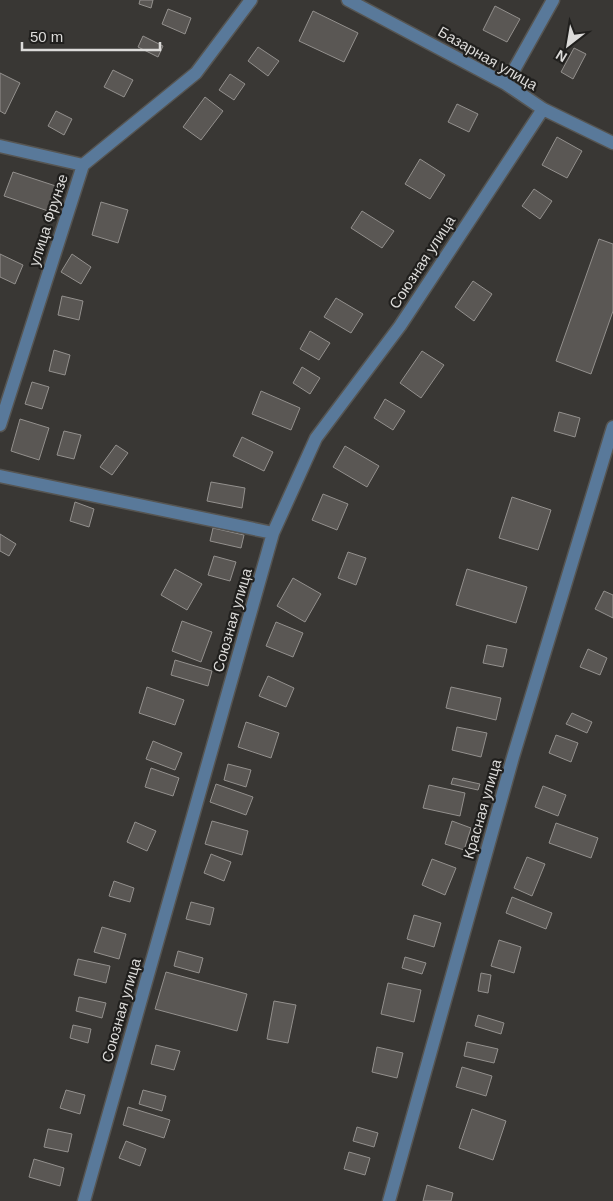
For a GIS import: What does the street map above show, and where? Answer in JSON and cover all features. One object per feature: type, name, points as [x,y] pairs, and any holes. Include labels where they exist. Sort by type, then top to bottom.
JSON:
[{"type":"street","name":"улица Фрунзе","points":[[0,425],[83,165],[196,72],[251,0]]},
{"type":"street","name":"Базарная улица","points":[[348,0],[506,84],[543,109],[613,143]]},
{"type":"street","points":[[506,84],[553,0]]},
{"type":"street","name":"Союзная улица","points":[[84,1201],[273,532],[316,438],[400,326],[543,109]]},
{"type":"street","points":[[0,146],[83,165]]},
{"type":"street","name":"Красная улица","points":[[389,1201],[511,766],[613,427]]},
{"type":"street","points":[[0,476],[273,532]]},
{"type":"building","points":[[140,0],[153,0],[151,8],[139,4]]},
{"type":"building","points":[[495,6],[520,19],[507,42],[483,30]]},
{"type":"building","points":[[168,9],[191,18],[185,34],[162,24]]},
{"type":"building","points":[[313,11],[358,33],[344,62],[299,41]]},
{"type":"building","points":[[143,36],[163,46],[158,57],[138,47]]},
{"type":"building","points":[[258,47],[279,61],[268,76],[248,61]]},
{"type":"building","points":[[574,48],[586,54],[573,79],[561,72]]},
{"type":"building","points":[[113,70],[133,80],[124,97],[104,87]]},
{"type":"building","points":[[0,73],[20,83],[5,114],[0,111]]},
{"type":"building","points":[[230,74],[245,84],[234,100],[219,90]]},
{"type":"building","points":[[205,97],[223,111],[201,140],[183,127]]},
{"type":"building","points":[[457,104],[478,114],[469,132],[448,122]]},
{"type":"building","points":[[56,111],[72,119],[64,135],[48,126]]},
{"type":"building","points":[[557,137],[582,151],[567,178],[542,165]]},
{"type":"building","points":[[420,159],[445,175],[430,199],[405,184]]},
{"type":"building","points":[[13,172],[62,188],[54,213],[4,196]]},
{"type":"building","points":[[534,189],[552,201],[540,219],[522,206]]},
{"type":"building","points":[[101,202],[128,210],[118,243],[92,235]]},
{"type":"building","points":[[362,211],[394,231],[382,248],[351,228]]},
{"type":"building","points":[[599,239],[613,244],[613,311],[591,374],[556,361]]},
{"type":"building","points":[[0,254],[23,265],[15,284],[0,277]]},
{"type":"building","points":[[72,254],[91,267],[81,284],[61,272]]},
{"type":"building","points":[[473,281],[492,294],[474,321],[455,307]]},
{"type":"building","points":[[62,296],[83,301],[79,320],[58,315]]},
{"type":"building","points":[[336,298],[363,314],[351,333],[324,317]]},
{"type":"building","points":[[310,331],[330,343],[319,360],[300,349]]},
{"type":"building","points":[[54,350],[70,355],[65,375],[49,371]]},
{"type":"building","points":[[422,351],[444,365],[421,398],[400,383]]},
{"type":"building","points":[[302,367],[320,378],[310,394],[293,383]]},
{"type":"building","points":[[32,382],[49,387],[42,409],[25,404]]},
{"type":"building","points":[[261,391],[300,408],[291,430],[252,414]]},
{"type":"building","points":[[385,399],[405,411],[393,430],[374,418]]},
{"type":"building","points":[[559,412],[580,418],[575,437],[554,431]]},
{"type":"building","points":[[20,419],[49,428],[39,460],[11,451]]},
{"type":"building","points":[[64,431],[81,435],[74,459],[57,455]]},
{"type":"building","points":[[242,437],[273,452],[264,471],[233,456]]},
{"type":"building","points":[[116,445],[128,453],[112,475],[100,467]]},
{"type":"building","points":[[345,446],[379,466],[367,487],[333,467]]},
{"type":"building","points":[[211,482],[245,488],[242,508],[207,501]]},
{"type":"building","points":[[323,494],[348,504],[337,530],[312,520]]},
{"type":"building","points":[[512,497],[551,510],[538,550],[499,538]]},
{"type":"building","points":[[75,502],[94,509],[89,527],[70,521]]},
{"type":"building","points":[[213,528],[244,535],[241,548],[210,541]]},
{"type":"building","points":[[0,534],[16,544],[9,556],[0,551]]},
{"type":"building","points":[[348,552],[366,558],[356,585],[338,578]]},
{"type":"building","points":[[214,556],[236,562],[230,581],[208,575]]},
{"type":"building","points":[[175,569],[202,584],[187,610],[161,595]]},
{"type":"building","points":[[467,569],[527,587],[516,623],[456,605]]},
{"type":"building","points":[[293,578],[321,594],[305,622],[277,606]]},
{"type":"building","points":[[604,591],[613,595],[613,618],[595,609]]},
{"type":"building","points":[[182,621],[212,632],[201,662],[172,651]]},
{"type":"building","points":[[276,622],[303,633],[293,657],[266,646]]},
{"type":"building","points":[[487,645],[507,649],[503,667],[483,663]]},
{"type":"building","points":[[588,649],[607,658],[600,675],[580,667]]},
{"type":"building","points":[[175,660],[212,671],[208,686],[171,675]]},
{"type":"building","points":[[268,676],[294,688],[286,707],[259,696]]},
{"type":"building","points":[[147,687],[184,700],[175,725],[139,713]]},
{"type":"building","points":[[451,687],[501,698],[496,720],[446,708]]},
{"type":"building","points":[[572,713],[592,722],[587,733],[566,724]]},
{"type":"building","points":[[246,722],[279,733],[271,758],[238,747]]},
{"type":"building","points":[[457,727],[487,733],[481,757],[452,750]]},
{"type":"building","points":[[556,735],[578,743],[571,762],[549,753]]},
{"type":"building","points":[[153,741],[182,753],[175,770],[146,759]]},
{"type":"building","points":[[228,764],[251,770],[246,787],[224,780]]},
{"type":"building","points":[[151,768],[179,778],[173,796],[145,787]]},
{"type":"building","points":[[453,778],[480,784],[478,790],[451,784]]},
{"type":"building","points":[[216,784],[253,797],[246,815],[210,802]]},
{"type":"building","points":[[429,785],[465,793],[460,816],[423,808]]},
{"type":"building","points":[[543,786],[566,795],[558,816],[535,807]]},
{"type":"building","points":[[212,821],[248,831],[242,855],[205,844]]},
{"type":"building","points":[[452,821],[471,828],[464,850],[445,844]]},
{"type":"building","points":[[135,822],[156,831],[147,851],[127,842]]},
{"type":"building","points":[[556,823],[598,838],[591,858],[549,843]]},
{"type":"building","points":[[211,854],[231,862],[224,881],[204,873]]},
{"type":"building","points":[[527,857],[545,864],[532,896],[514,888]]},
{"type":"building","points":[[432,859],[456,868],[445,895],[422,885]]},
{"type":"building","points":[[114,881],[134,888],[130,902],[109,896]]},
{"type":"building","points":[[512,897],[552,913],[546,929],[506,913]]},
{"type":"building","points":[[191,902],[214,908],[210,925],[186,919]]},
{"type":"building","points":[[414,915],[441,923],[434,947],[407,939]]},
{"type":"building","points":[[102,927],[126,934],[119,959],[94,952]]},
{"type":"building","points":[[499,940],[521,947],[514,973],[491,966]]},
{"type":"building","points":[[178,951],[203,958],[199,973],[174,966]]},
{"type":"building","points":[[405,957],[426,963],[422,974],[402,968]]},
{"type":"building","points":[[78,959],[110,966],[106,983],[74,975]]},
{"type":"building","points":[[166,972],[247,994],[237,1031],[155,1009]]},
{"type":"building","points":[[481,973],[491,975],[488,993],[478,991]]},
{"type":"building","points":[[388,983],[421,990],[414,1022],[381,1014]]},
{"type":"building","points":[[79,997],[106,1003],[102,1018],[76,1011]]},
{"type":"building","points":[[274,1001],[296,1005],[288,1043],[267,1039]]},
{"type":"building","points":[[478,1015],[504,1023],[501,1034],[475,1026]]},
{"type":"building","points":[[73,1025],[91,1029],[88,1043],[70,1038]]},
{"type":"building","points":[[467,1042],[498,1049],[494,1063],[464,1056]]},
{"type":"building","points":[[156,1045],[180,1051],[174,1070],[151,1064]]},
{"type":"building","points":[[377,1047],[403,1053],[397,1078],[372,1072]]},
{"type":"building","points":[[462,1067],[492,1076],[486,1096],[456,1087]]},
{"type":"building","points":[[66,1090],[85,1095],[80,1114],[60,1108]]},
{"type":"building","points":[[143,1090],[166,1096],[162,1111],[139,1104]]},
{"type":"building","points":[[128,1107],[170,1120],[164,1138],[123,1125]]},
{"type":"building","points":[[472,1109],[506,1121],[493,1160],[459,1148]]},
{"type":"building","points":[[357,1127],[378,1133],[374,1147],[353,1141]]},
{"type":"building","points":[[48,1129],[72,1134],[68,1152],[44,1147]]},
{"type":"building","points":[[126,1141],[146,1149],[140,1166],[119,1158]]},
{"type":"building","points":[[349,1152],[370,1158],[365,1175],[344,1169]]},
{"type":"building","points":[[34,1159],[64,1168],[60,1186],[29,1177]]},
{"type":"building","points":[[427,1185],[453,1193],[451,1201],[423,1201]]}]
